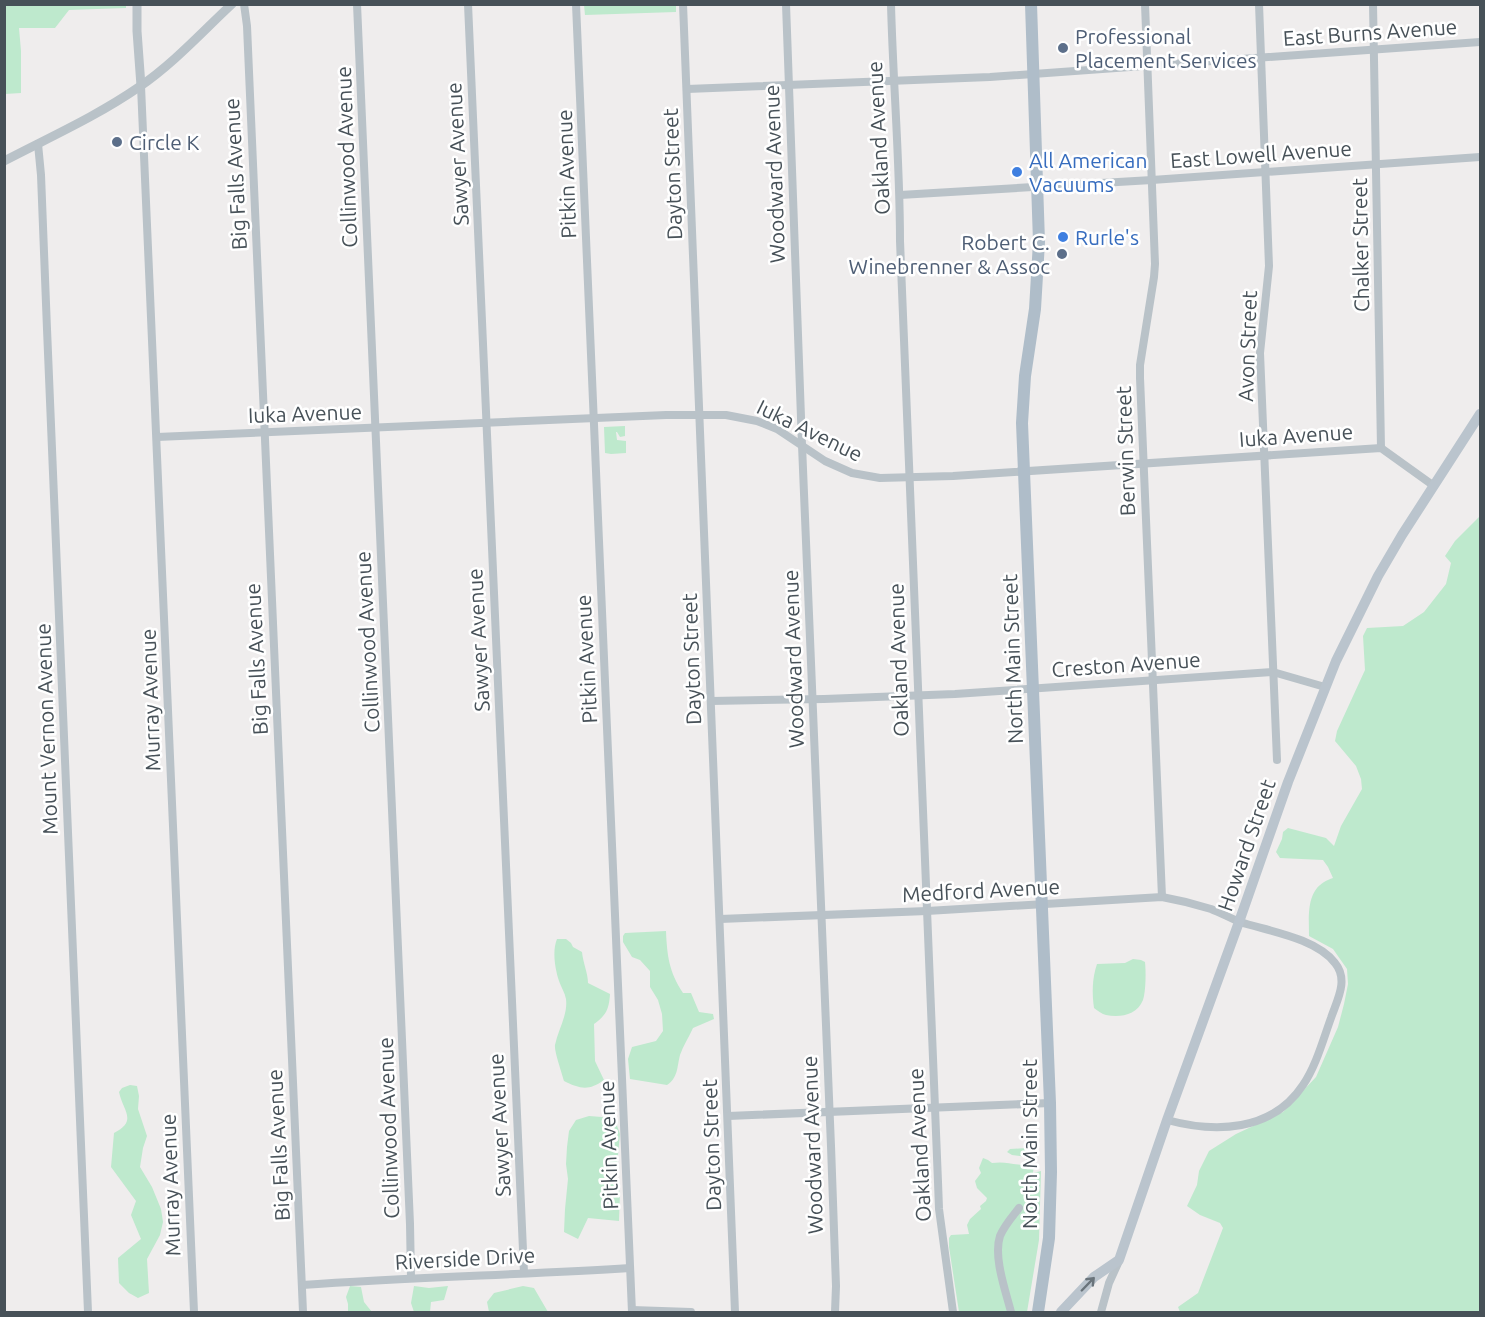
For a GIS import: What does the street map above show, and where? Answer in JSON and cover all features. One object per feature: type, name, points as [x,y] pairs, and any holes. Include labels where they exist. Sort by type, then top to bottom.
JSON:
[{"type":"main road","name":"North Main Street","points":[[1031,4],[1039,262],[1023,403],[1024,472],[1050,1103],[1051,1180],[1049,1238],[1038,1312]]},
{"type":"main road","name":"Howard Street","points":[[1119,1260],[1288,782],[1325,687],[1378,576],[1480,414]]},
{"type":"main road","points":[[1061,1312],[1094,1277],[1119,1260]]},
{"type":"street","points":[[137,4],[141,86]]},
{"type":"street","points":[[4,161],[117,102],[141,86],[232,4]]},
{"type":"street","name":"Big Falls Avenue","points":[[244,4],[247,26],[303,1312]]},
{"type":"street","name":"Collinwood Avenue","points":[[357,4],[411,1278]]},
{"type":"street","name":"Sawyer Avenue","points":[[468,4],[524,1273]]},
{"type":"street","name":"Pitkin Avenue","points":[[576,4],[632,1311]]},
{"type":"street","name":"Dayton Street","points":[[682,4],[735,1312]]},
{"type":"street","name":"Woodward Avenue","points":[[786,4],[836,1312]]},
{"type":"street","name":"Oakland Avenue","points":[[891,4],[939,1209],[953,1312]]},
{"type":"street","name":"Berwin Street","points":[[1144,4],[1154,277],[1140,365],[1162,897]]},
{"type":"street","name":"Avon Street","points":[[1259,4],[1269,266],[1260,353],[1277,760]]},
{"type":"street","name":"Chalker Street","points":[[1372,4],[1381,448]]},
{"type":"street","name":"East Burns Avenue","points":[[687,89],[990,76],[1480,42]]},
{"type":"street","name":"Murray Avenue","points":[[141,86],[194,1312]]},
{"type":"street","name":"Mount Vernon Avenue","points":[[38,144],[88,1312]]},
{"type":"street","name":"East Lowell Avenue","points":[[900,195],[1480,157]]},
{"type":"street","name":"Iuka Avenue","points":[[157,437],[699,414],[736,416],[756,421],[777,429],[825,461],[852,473],[879,478],[1024,472],[1381,448],[1434,486]]},
{"type":"street","name":"Creston Avenue","points":[[711,701],[994,692],[1273,672],[1325,687]]},
{"type":"street","name":"Medford Avenue","points":[[720,919],[927,911],[1162,897],[1192,903],[1239,922],[1287,935],[1314,947],[1337,964],[1341,971],[1341,991],[1324,1039],[1310,1073],[1302,1086],[1287,1102],[1268,1116],[1248,1124],[1208,1128],[1167,1120]]},
{"type":"street","points":[[728,1116],[1050,1103]]},
{"type":"street","points":[[1011,1312],[999,1260],[999,1240],[1005,1227],[1019,1208]]},
{"type":"street","name":"Howard Street","points":[[1101,1312],[1109,1283],[1119,1260]]},
{"type":"street","name":"Riverside Drive","points":[[302,1285],[630,1268]]},
{"type":"street","points":[[632,1311],[691,1312]]},
{"type":"green space","points":[[5,5],[126,5],[126,8],[69,10],[55,28],[19,28],[21,93],[5,94]]},
{"type":"green space","points":[[584,5],[676,5],[676,12],[585,15]]},
{"type":"green space","points":[[625,426],[625,436],[620,437],[616,432],[617,440],[626,441],[626,453],[605,453],[604,427]]},
{"type":"green space","points":[[1480,516],[1480,1312],[1180,1312],[1178,1307],[1198,1293],[1223,1228],[1220,1223],[1200,1215],[1187,1206],[1197,1185],[1199,1171],[1209,1151],[1236,1134],[1283,1112],[1316,1077],[1338,1027],[1344,1004],[1348,984],[1347,969],[1333,949],[1309,936],[1311,899],[1318,887],[1333,878],[1323,860],[1280,858],[1276,852],[1283,832],[1288,828],[1326,838],[1334,846],[1341,826],[1362,789],[1356,766],[1335,741],[1337,731],[1365,670],[1363,636],[1367,628],[1403,626],[1424,612],[1446,584],[1451,563],[1445,556],[1455,541]]},
{"type":"green space","points":[[666,931],[670,963],[678,985],[683,993],[691,993],[699,1012],[713,1014],[714,1019],[693,1028],[681,1052],[675,1076],[667,1085],[630,1079],[628,1059],[632,1047],[656,1041],[663,1031],[658,1000],[650,987],[650,971],[640,960],[632,957],[623,942],[625,933]]},
{"type":"green space","points":[[557,939],[566,939],[582,952],[588,983],[610,994],[606,1012],[594,1024],[595,1061],[604,1080],[589,1087],[575,1086],[564,1081],[556,1052],[555,1045],[566,1005],[555,966],[554,954]]},
{"type":"green space","points":[[1133,959],[1145,962],[1143,1000],[1137,1009],[1128,1014],[1104,1015],[1094,1008],[1093,981],[1097,964],[1125,963]]},
{"type":"green space","points":[[130,1085],[137,1086],[138,1109],[147,1136],[140,1167],[152,1187],[161,1209],[163,1222],[160,1235],[147,1259],[149,1293],[138,1298],[119,1283],[118,1258],[141,1239],[131,1215],[136,1201],[111,1167],[114,1133],[121,1129],[127,1120],[119,1092]]},
{"type":"green space","points":[[589,1116],[602,1117],[616,1123],[620,1134],[617,1165],[609,1174],[620,1192],[619,1221],[588,1218],[578,1239],[564,1232],[568,1179],[567,1147],[569,1131],[576,1120]]},
{"type":"green space","points":[[1026,1148],[1035,1155],[1033,1173],[1041,1171],[1039,1240],[1027,1312],[959,1312],[949,1238],[951,1235],[969,1234],[967,1225],[970,1219],[986,1201],[987,1198],[977,1188],[975,1181],[981,1173],[979,1168],[983,1158],[992,1163],[1025,1165],[1027,1157],[1007,1152],[1010,1149]]},
{"type":"green space","points":[[350,1286],[361,1287],[364,1302],[372,1312],[348,1312],[346,1297]]},
{"type":"green space","points":[[414,1286],[429,1288],[448,1286],[444,1300],[431,1302],[430,1312],[414,1312],[411,1303]]},
{"type":"green space","points":[[523,1286],[534,1288],[548,1312],[489,1312],[487,1302],[494,1293]]},
{"type":"place","name":"Professional Placement Services","points":[[1063,48]]},
{"type":"place","name":"Circle K","points":[[117,142]]},
{"type":"place","name":"All American Vacuums","points":[[1017,172]]},
{"type":"place","name":"Rurle's","points":[[1063,237]]},
{"type":"place","name":"Robert C. Winebrenner & Assoc","points":[[1062,254]]}]
